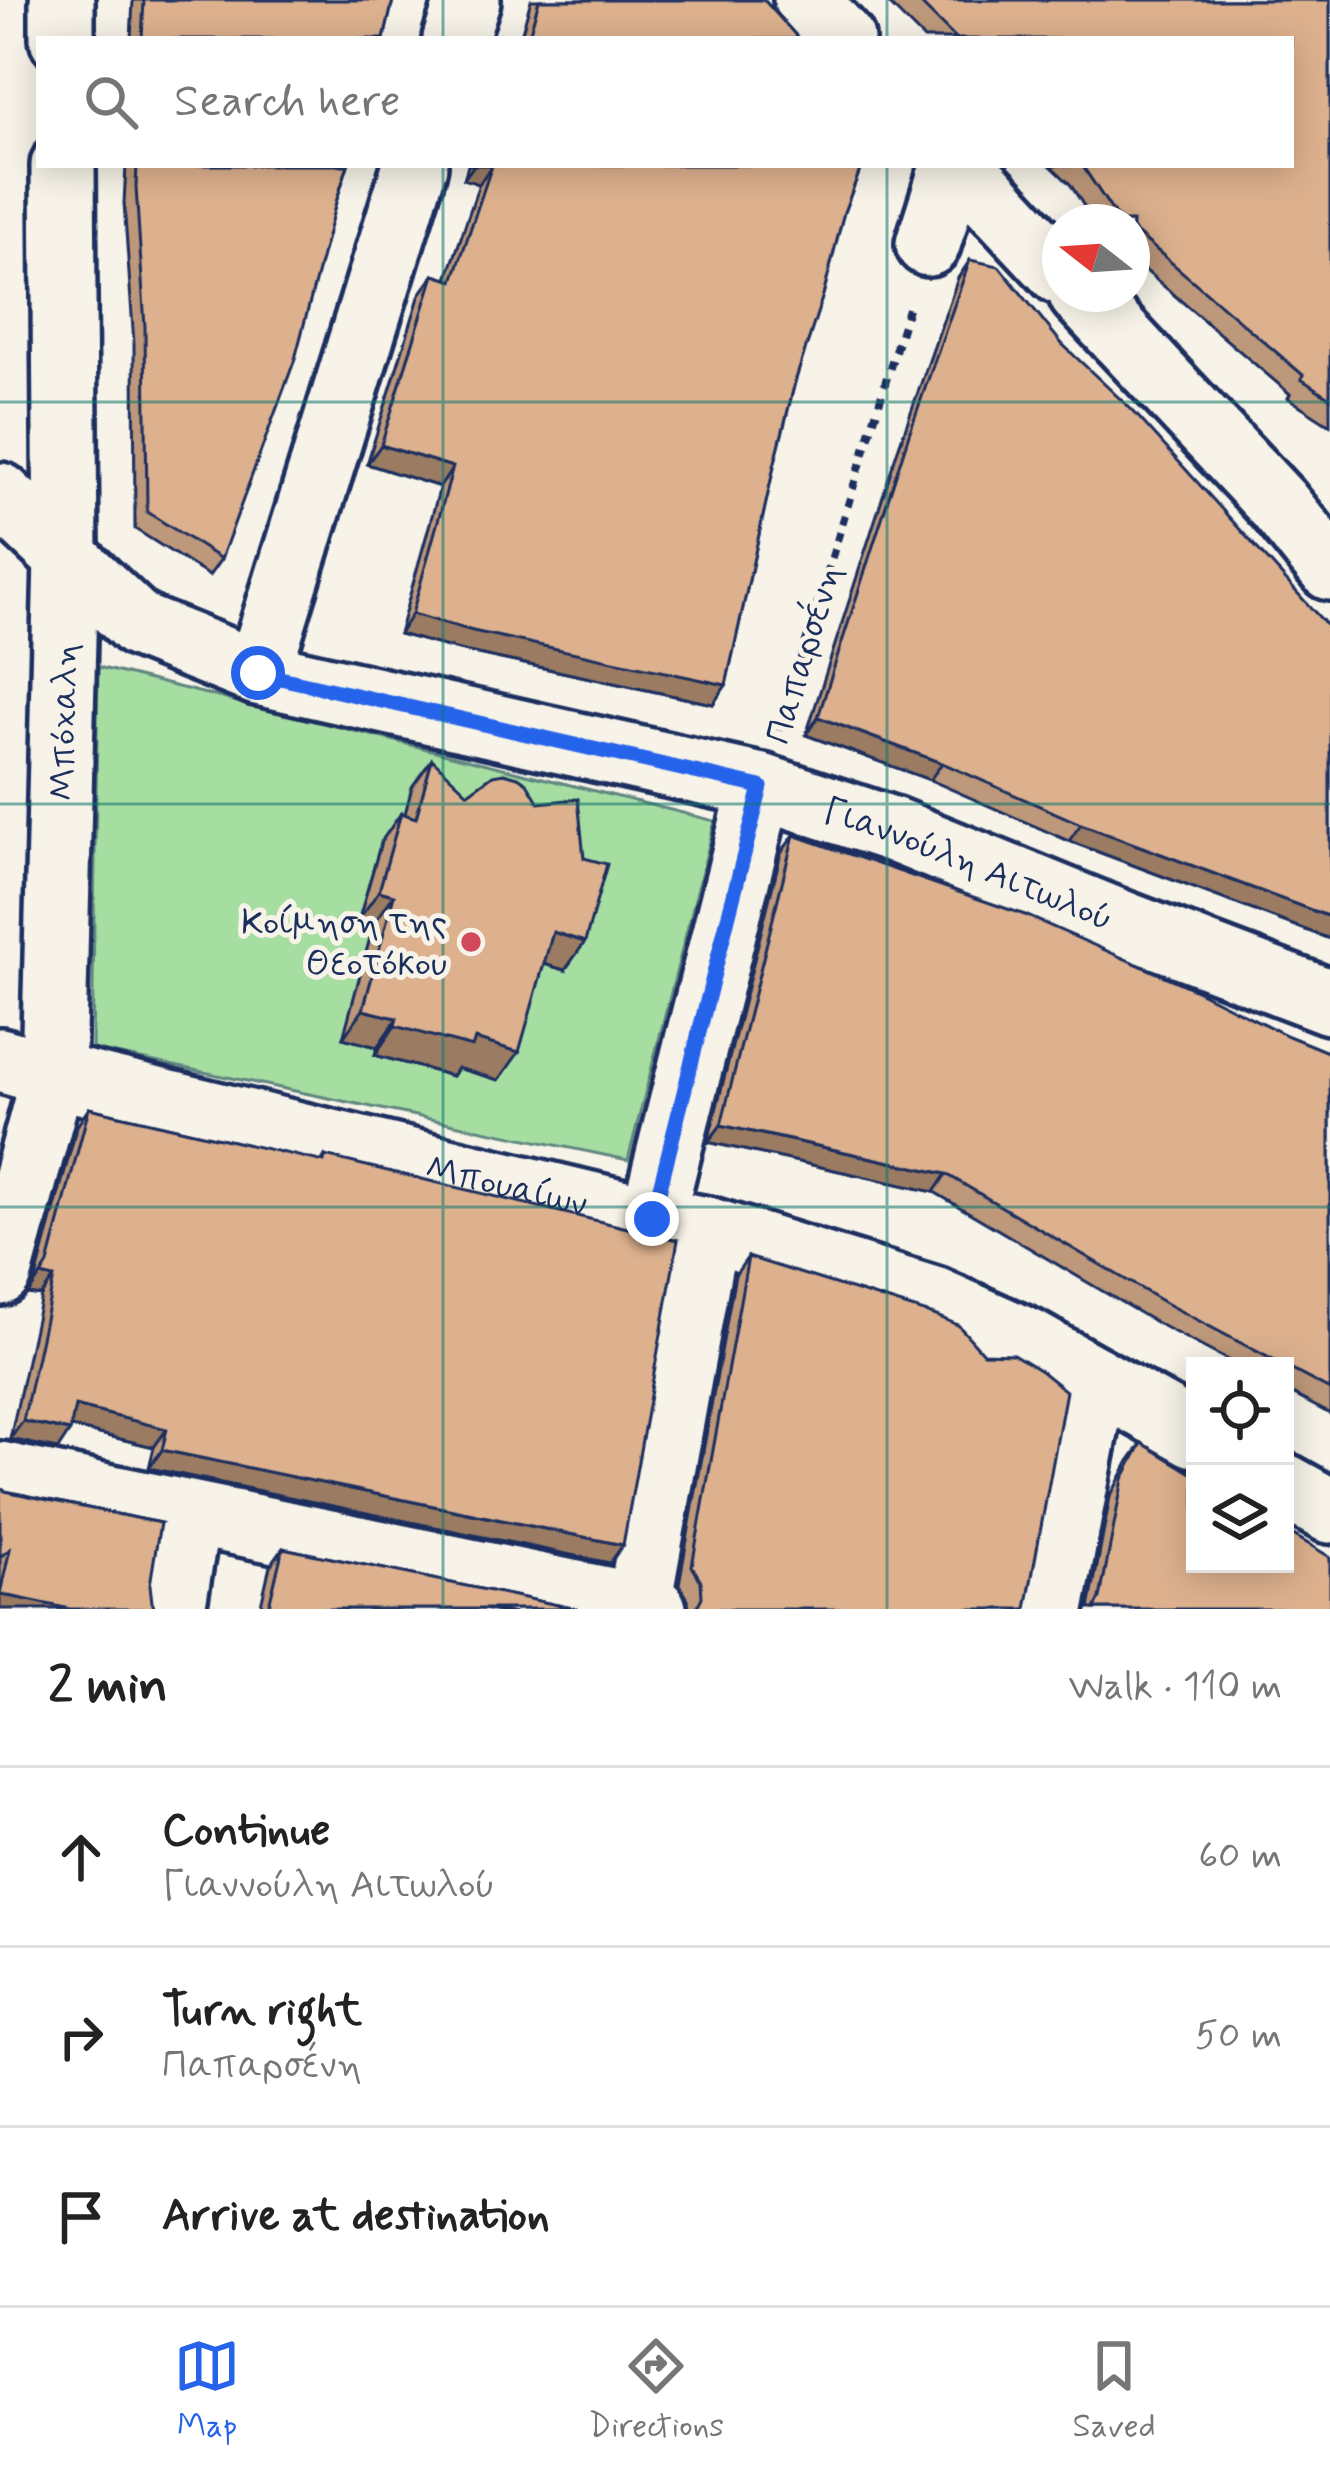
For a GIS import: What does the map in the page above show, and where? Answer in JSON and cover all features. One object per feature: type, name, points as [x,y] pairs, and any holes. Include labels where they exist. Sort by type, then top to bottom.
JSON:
[{"type":"street","points":[[62,0],[62,36]]},
{"type":"street","points":[[456,36],[468,0]]},
{"type":"street","points":[[806,0],[839,36]]},
{"type":"street","name":"Μπόχαλη","points":[[0,1274],[27,1067],[66,559],[63,168]]},
{"type":"street","points":[[258,673],[414,168]]},
{"type":"street","points":[[928,244],[955,168]]},
{"type":"street","points":[[959,168],[1042,253]]},
{"type":"street","points":[[1099,312],[1304,513],[1330,568]]},
{"type":"street","name":"Γιαννούλη Αιτωλού","points":[[0,495],[138,625],[258,673],[761,787],[894,830],[1330,1002]]},
{"type":"street","name":"Παπαρσένη","points":[[644,1608],[679,1224],[761,787]]},
{"type":"street","name":"Μπουαίων","points":[[27,1067],[679,1224],[934,1299],[1026,1340],[1186,1430]]},
{"type":"street","points":[[1052,1609],[1096,1379]]},
{"type":"street","points":[[0,1474],[644,1608]]},
{"type":"street","points":[[1294,1491],[1330,1511]]},
{"type":"street","points":[[173,1609],[189,1515]]},
{"type":"path","name":"Παπαρσένη","points":[[761,787],[928,244]]},
{"type":"green space","points":[[98,667],[715,821],[628,1160],[92,1049]],"holes":[[[381,842],[396,846],[451,1076],[375,1055],[377,1047],[344,1038],[374,923],[359,919]]]},
{"type":"building","points":[[144,0],[393,0],[385,36],[142,36]]},
{"type":"building","points":[[539,0],[764,0],[796,36],[529,36]]},
{"type":"building","points":[[917,0],[1330,0],[1330,398],[1301,379],[1303,375],[1150,244],[1150,204],[1108,204],[1084,168],[1294,168],[1294,36],[953,36]]},
{"type":"building","points":[[137,168],[347,168],[295,359],[221,559],[147,512],[145,327]]},
{"type":"building","points":[[491,168],[861,168],[795,382],[726,685],[412,614],[453,467],[381,445],[434,275],[453,281]]},
{"type":"building","points":[[970,260],[999,266],[1062,344],[1133,411],[1330,629],[1330,917],[1081,824],[942,763],[818,717]]},
{"type":"building","name":"Κοίμηση της Θεοτόκου","points":[[432,759],[468,793],[504,773],[527,783],[539,803],[578,799],[584,858],[607,864],[585,942],[553,932],[519,1052],[475,1039],[472,1047],[395,1026],[397,1018],[363,1010],[394,895],[379,891],[401,813],[416,818]]},
{"type":"building","points":[[794,835],[1025,915],[1330,1053],[1330,1390],[1294,1371],[1294,1357],[1267,1357],[1167,1304],[946,1174],[721,1125]]},
{"type":"building","points":[[89,1108],[324,1162],[325,1156],[678,1240],[623,1545],[162,1450],[167,1429],[75,1406],[70,1431],[23,1421],[54,1278],[41,1275],[48,1264]]},
{"type":"building","points":[[748,1257],[958,1325],[983,1353],[1013,1354],[1066,1391],[1026,1609],[696,1609],[702,1597],[701,1581],[692,1566]]},
{"type":"building","points":[[1142,1443],[1186,1470],[1186,1573],[1294,1573],[1294,1535],[1330,1557],[1330,1609],[1095,1609],[1123,1479]]},
{"type":"building","points":[[0,1488],[160,1523],[150,1585],[155,1609],[70,1609],[0,1594],[10,1549],[0,1557]]},
{"type":"building","points":[[283,1548],[577,1609],[268,1609]]},
{"type":"place","name":"Κοίμηση της Θεοτόκου","points":[[471,942]]},
{"type":"route","points":[[258,673],[761,787],[652,1219]]}]
